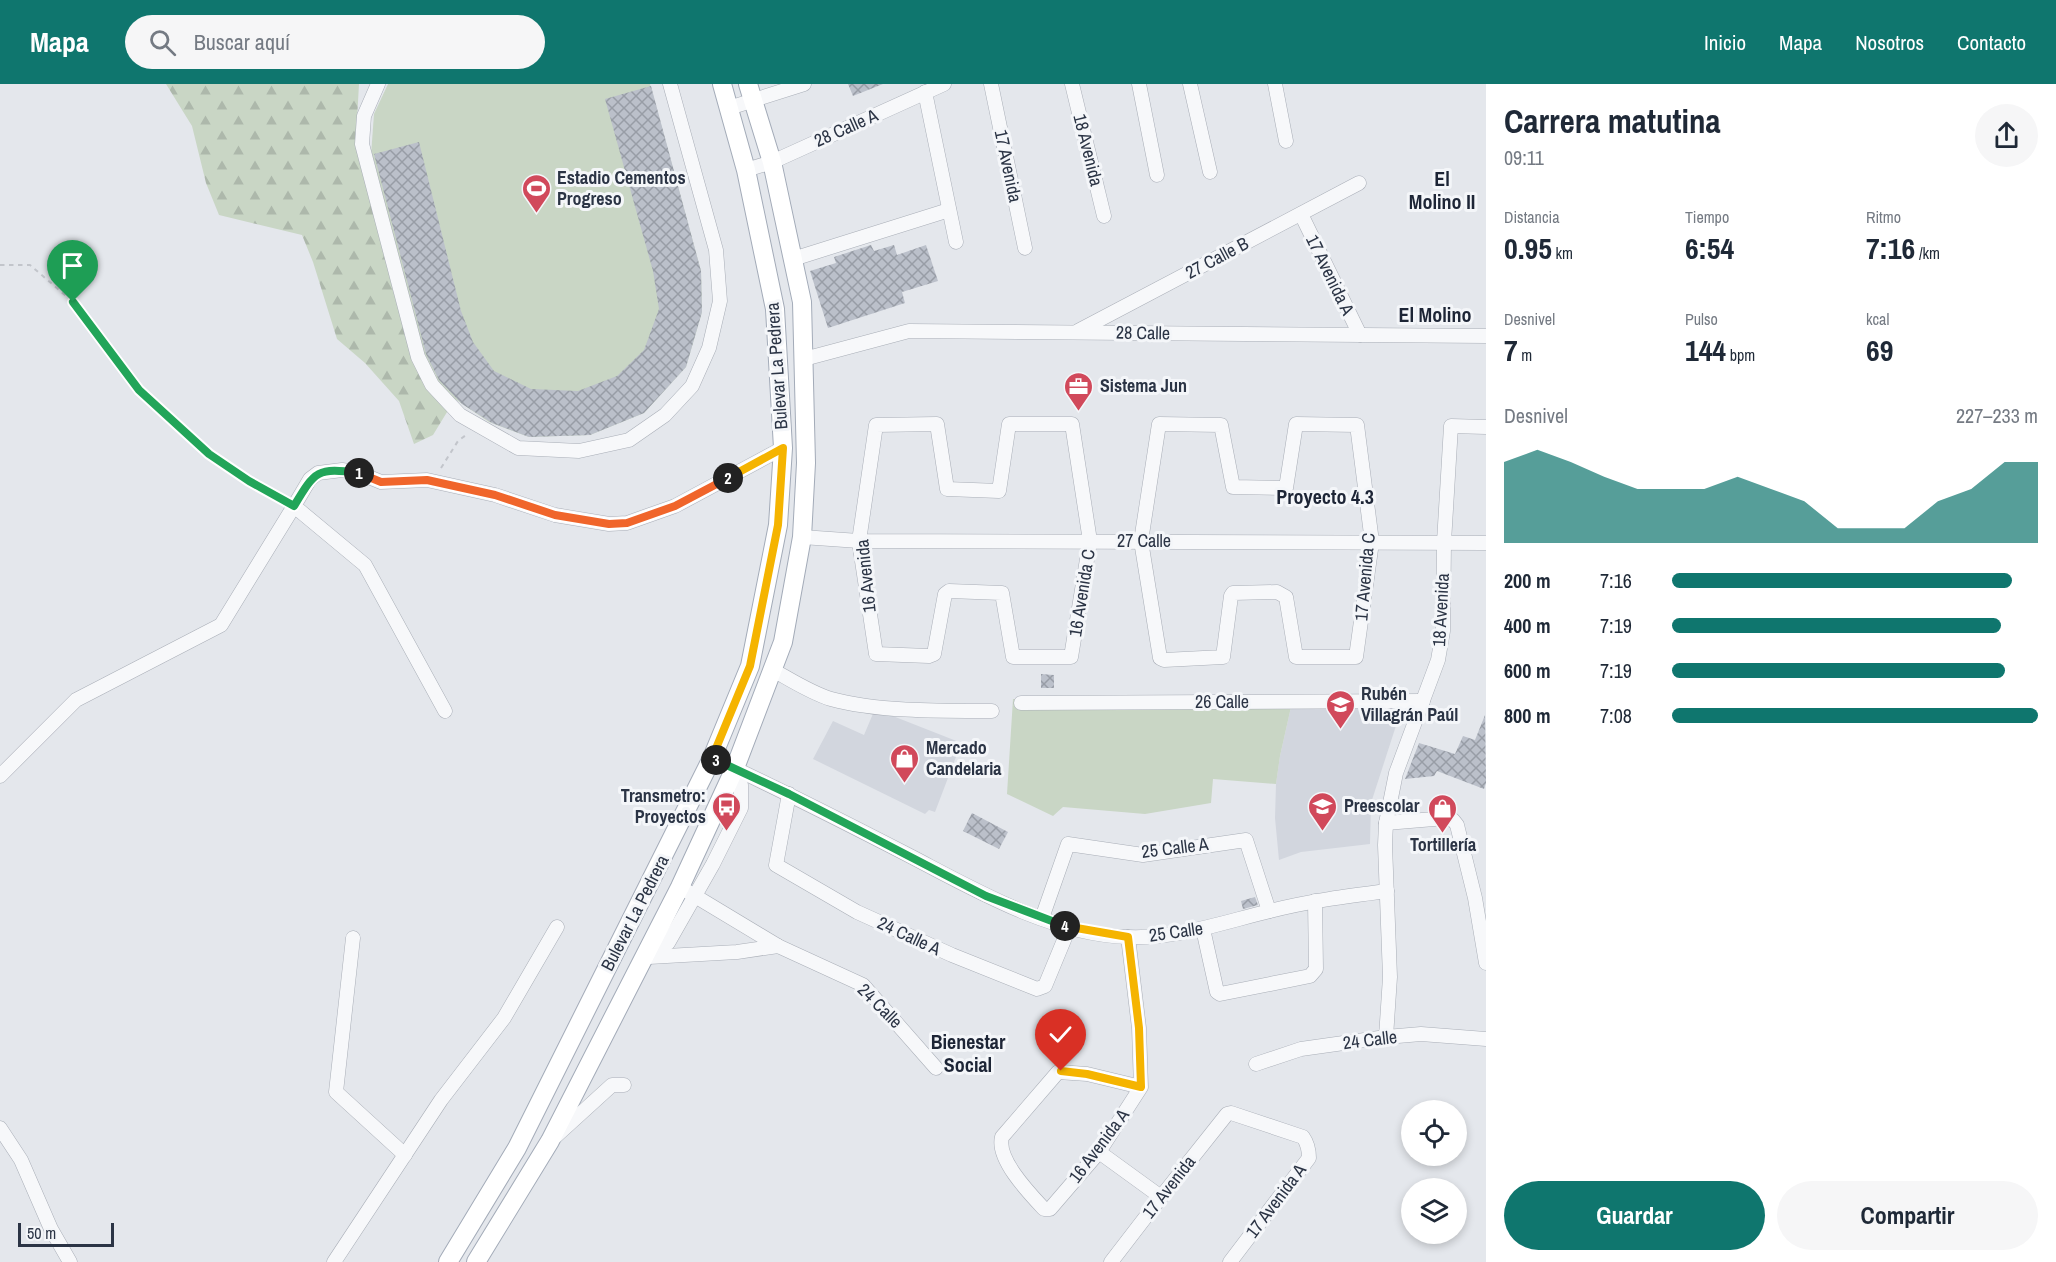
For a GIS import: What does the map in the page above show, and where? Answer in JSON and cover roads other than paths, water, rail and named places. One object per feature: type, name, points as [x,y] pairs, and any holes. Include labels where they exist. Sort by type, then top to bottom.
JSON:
[{"type":"main road","name":"Bulevar La Pedrera","points":[[448,1262],[517,1148],[712,758],[750,666],[778,525],[783,448],[775,309],[746,170],[722,84]]},
{"type":"main road","name":"Bulevar La Pedrera","points":[[476,1262],[550,1142],[645,958],[688,892],[783,642],[802,537],[806,463],[802,302],[772,162],[751,93]]},
{"type":"street","points":[[378,84],[364,116],[362,144],[418,357],[432,386],[460,415],[518,448],[579,451],[629,440],[665,415],[692,386],[709,348],[720,301],[716,250],[670,84]]},
{"type":"street","points":[[729,108],[751,93],[804,84]]},
{"type":"street","name":"28 Calle A","points":[[746,170],[772,162],[944,84]]},
{"type":"street","name":"17 Avenida","points":[[991,84],[1025,248]]},
{"type":"street","name":"18 Avenida","points":[[1072,84],[1104,216]]},
{"type":"street","points":[[1139,84],[1157,175]]},
{"type":"street","points":[[1190,84],[1210,172]]},
{"type":"street","points":[[1275,84],[1286,141]]},
{"type":"street","points":[[925,92],[957,242]]},
{"type":"street","name":"27 Calle B","points":[[1076,332],[1359,183]]},
{"type":"street","points":[[793,259],[949,210]]},
{"type":"street","name":"17 Avenida A","points":[[1301,214],[1360,335]]},
{"type":"street","name":"28 Calle","points":[[804,358],[909,331],[1486,336]]},
{"type":"street","name":"16 Avenida","points":[[947,489],[937,424],[876,425],[859,541],[875,653],[877,655],[929,656],[934,654],[946,591],[1002,593],[1012,657]]},
{"type":"street","name":"16 Avenida C","points":[[947,489],[999,491],[1010,424],[1072,424],[1090,541],[1072,656],[1012,657]]},
{"type":"street","name":"17 Avenida C","points":[[1159,424],[1221,425],[1233,487],[1286,488],[1296,424],[1357,425],[1372,542],[1357,656],[1296,657],[1286,597],[1277,592],[1236,592],[1231,596],[1224,657],[1164,660],[1160,658],[1141,541],[1159,424]]},
{"type":"street","name":"18 Avenida","points":[[1386,1037],[1390,977],[1386,823],[1396,773],[1438,660],[1443,631],[1444,542],[1451,426],[1486,427]]},
{"type":"street","points":[[0,776],[76,700],[221,626],[310,479],[318,473],[329,470],[359,473],[381,482],[434,481],[495,495],[555,515],[609,524],[627,523],[675,506],[783,448]]},
{"type":"street","points":[[294,506],[365,565],[445,711]]},
{"type":"street","name":"27 Calle","points":[[802,537],[859,541],[1486,543]]},
{"type":"street","points":[[773,670],[830,699],[910,709],[992,711]]},
{"type":"street","name":"26 Calle","points":[[1021,703],[1423,702]]},
{"type":"street","name":"25 Calle","points":[[712,758],[789,794],[986,896],[1069,928],[1128,937],[1161,935],[1203,929],[1315,901],[1387,891]]},
{"type":"street","name":"24 Calle A","points":[[789,794],[777,867],[857,912],[952,955],[1037,989],[1045,986],[1069,928]]},
{"type":"street","points":[[1386,823],[1443,818],[1453,820],[1459,828],[1480,898],[1486,963]]},
{"type":"street","name":"25 Calle A","points":[[1042,918],[1068,844],[1143,855],[1246,840],[1269,911]]},
{"type":"street","name":"24 Calle","points":[[688,892],[778,946],[863,984],[936,1068]]},
{"type":"street","points":[[1203,929],[1217,992],[1220,994],[1310,976],[1316,969],[1315,901]]},
{"type":"street","points":[[334,1262],[441,1100],[504,1018],[556,927]]},
{"type":"street","points":[[1128,937],[1139,1028],[1141,1087]]},
{"type":"street","points":[[353,939],[336,1092],[405,1155]]},
{"type":"street","points":[[645,958],[737,952],[778,946]]},
{"type":"street","name":"24 Calle","points":[[1256,1064],[1301,1049],[1386,1037],[1422,1034],[1486,1039]]},
{"type":"street","name":"16 Avenida A","points":[[1061,1071],[1141,1087],[1099,1152],[1050,1209],[1044,1209],[1026,1190],[1002,1151],[1002,1137],[1054,1074],[1061,1071]]},
{"type":"street","points":[[550,1142],[612,1085],[624,1085]]},
{"type":"street","name":"17 Avenida","points":[[1112,1262],[1227,1114],[1231,1113],[1303,1137]]},
{"type":"street","points":[[0,1128],[21,1160],[51,1229],[70,1262]]},
{"type":"street","name":"17 Avenida A","points":[[1230,1262],[1308,1158],[1307,1142],[1303,1137]]},
{"type":"street","points":[[1099,1152],[1161,1197]]},
{"type":"place","name":"Estadio Cementos Progreso","points":[[536,214]]},
{"type":"place","name":"Sistema Jun","points":[[1079,412]]},
{"type":"place","name":"Rubén Villagrán Paúl","points":[[1340,730]]},
{"type":"place","name":"Mercado Candelaria","points":[[905,784]]},
{"type":"place","name":"Transmetro: Proyectos","points":[[727,832]]},
{"type":"place","name":"Preescolar","points":[[1323,832]]},
{"type":"place","name":"Tortillería","points":[[1443,834]]},
{"type":"district","name":"El Molino II","points":[[1442,190]]},
{"type":"district","name":"El Molino","points":[[1435,315]]},
{"type":"district","name":"Proyecto 4.3","points":[[1325,497]]},
{"type":"district","name":"Bienestar Social","points":[[968,1054]]}]
